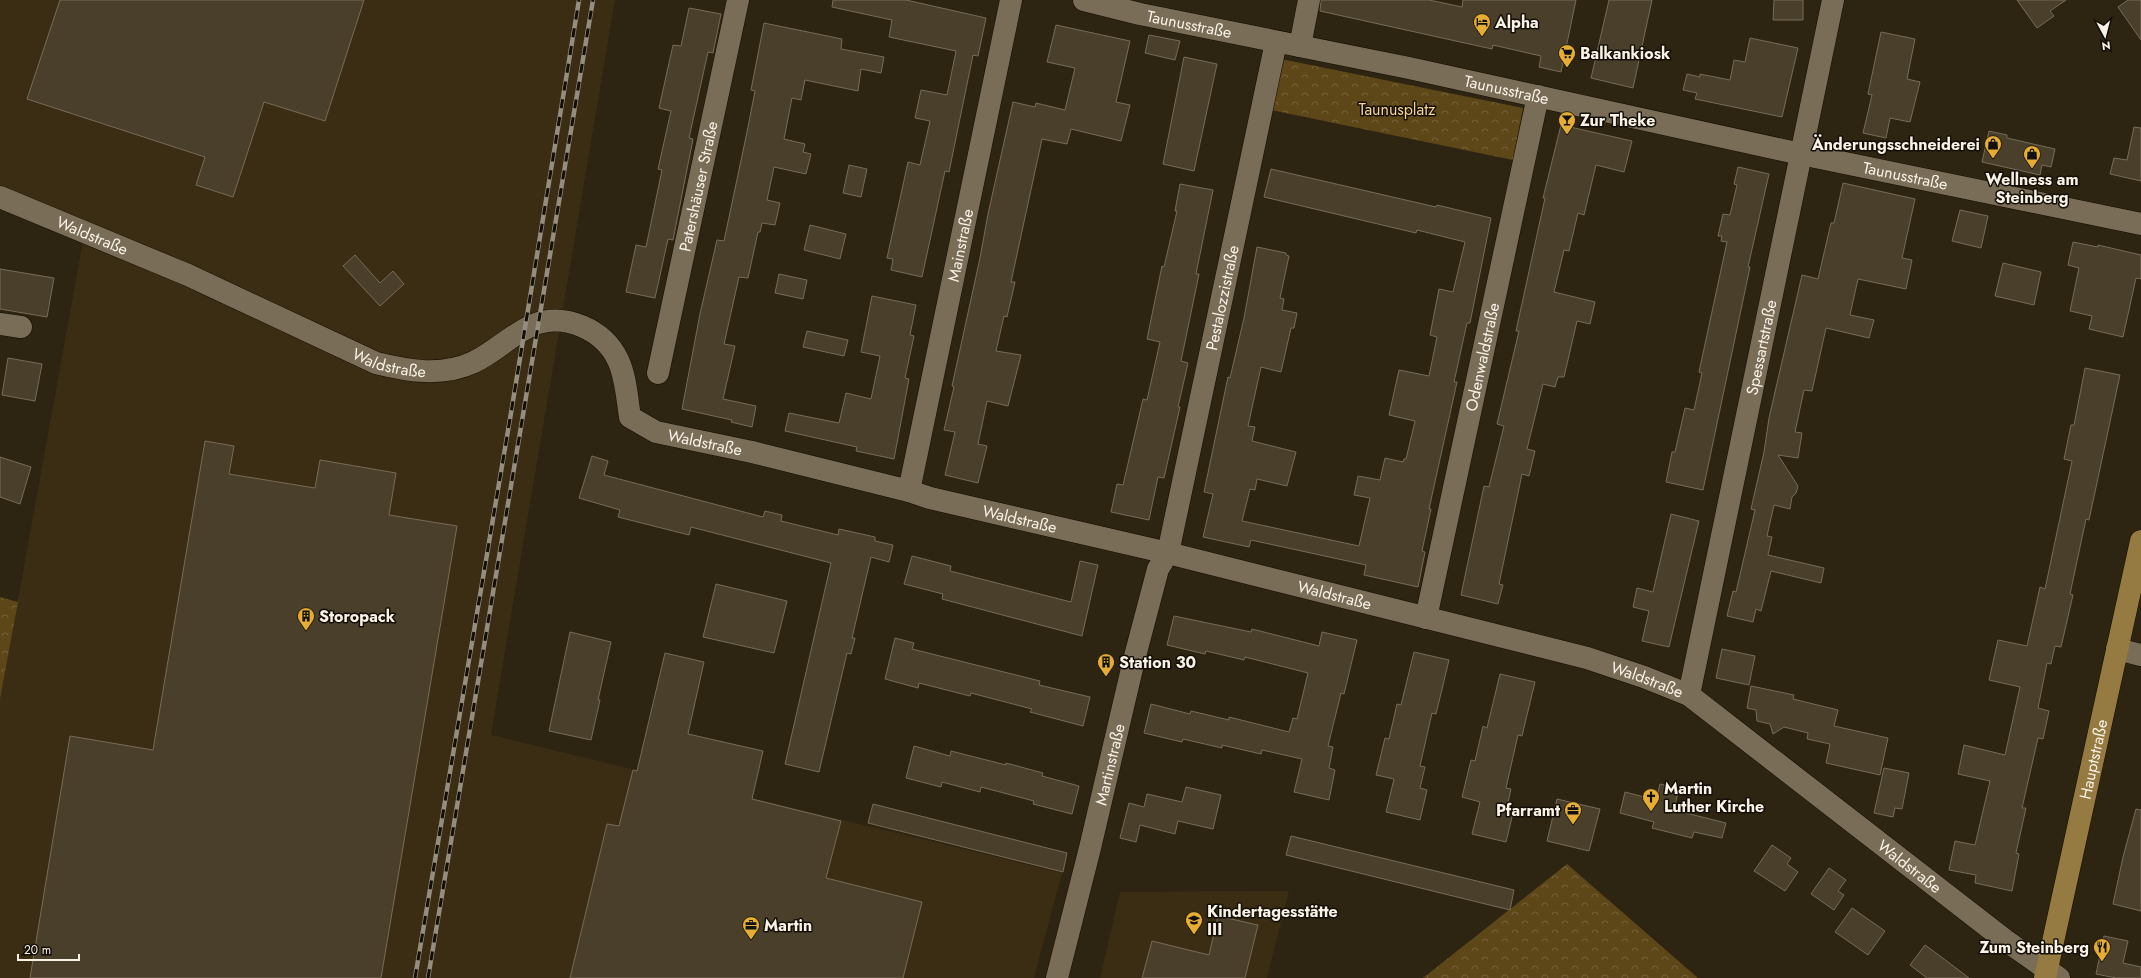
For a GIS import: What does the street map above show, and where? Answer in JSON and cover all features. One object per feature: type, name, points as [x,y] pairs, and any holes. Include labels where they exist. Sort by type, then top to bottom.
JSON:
[{"type":"main road","name":"Hauptstraße","points":[[2051,975],[2117,649],[2141,541]]},
{"type":"street","name":"Patershäuser Straße","points":[[658,373],[738,0]]},
{"type":"street","name":"Mainstraße","points":[[909,491],[1011,0]]},
{"type":"street","name":"Taunusstraße","points":[[1084,0],[1276,42],[1538,96],[1801,154],[2141,224]]},
{"type":"street","points":[[1300,46],[1309,0]]},
{"type":"street","name":"Spessartstraße","points":[[1689,695],[1833,0]]},
{"type":"street","name":"Pestalozzistraße","points":[[1168,553],[1234,233],[1276,42]]},
{"type":"street","name":"Odenwaldstraße","points":[[1426,618],[1538,96]]},
{"type":"street","name":"Waldstraße","points":[[0,197],[188,276],[376,363],[404,370],[424,372],[446,370],[474,362],[516,334],[545,321],[564,321],[584,326],[613,350],[624,377],[630,417],[641,425],[656,432],[752,452],[909,491],[930,498],[1168,553],[1587,658],[1644,677],[1689,695],[2051,975]]},
{"type":"street","points":[[0,324],[21,327]]},
{"type":"street","name":"Martinstraße","points":[[1057,978],[1092,841],[1134,660],[1158,569],[1168,553]]},
{"type":"street","points":[[2117,649],[2141,655]]},
{"type":"shaded area","points":[[0,0],[615,0],[491,735],[1062,873],[1034,978],[0,978],[0,699],[83,241],[0,205]]},
{"type":"shaded area","name":"Kindertagesstätte III","points":[[1289,891],[1267,978],[1100,978],[1120,892]]},
{"type":"green space","name":"Taunusplatz","points":[[1281,59],[1523,108],[1513,160],[1271,110]]},
{"type":"green space","points":[[0,597],[18,602],[0,699]]},
{"type":"green space","points":[[1567,864],[1698,978],[1423,978]]},
{"type":"building","points":[[60,0],[364,0],[325,121],[264,102],[233,197],[196,185],[205,157],[27,99]]},
{"type":"building","points":[[833,0],[906,0],[986,18],[978,56],[973,55],[949,172],[945,171],[922,277],[891,270],[893,259],[887,258],[908,162],[920,165],[930,121],[915,118],[921,90],[947,95],[956,51],[889,37],[892,20],[832,7]]},
{"type":"building","points":[[1321,0],[1429,0],[1462,7],[1463,0],[1576,0],[1561,72],[1539,67],[1541,56],[1493,45],[1492,49],[1320,11]]},
{"type":"building","points":[[1609,0],[1652,0],[1633,88],[1591,78]]},
{"type":"building","points":[[1774,0],[1803,0],[1803,20],[1773,20]]},
{"type":"building","points":[[2017,0],[2066,0],[2050,11],[2054,16],[2037,28]]},
{"type":"building","points":[[2128,0],[2141,0],[2141,40],[2118,7]]},
{"type":"building","points":[[689,8],[721,14],[713,53],[708,52],[689,138],[693,139],[673,240],[668,239],[655,298],[626,292],[636,245],[646,247],[662,170],[658,169],[671,111],[659,108],[673,45],[681,46]]},
{"type":"building","points":[[764,23],[842,39],[841,49],[884,57],[881,73],[861,69],[858,91],[805,80],[801,100],[792,98],[784,139],[805,144],[803,152],[811,154],[806,174],[774,167],[767,200],[780,203],[775,225],[762,223],[760,232],[758,232],[748,278],[739,277],[724,344],[735,346],[723,399],[756,406],[752,427],[731,422],[732,420],[682,409],[700,314],[717,240],[724,241],[755,91],[751,90]]},
{"type":"building","points":[[1056,25],[1130,41],[1116,102],[1130,105],[1121,141],[1071,129],[1067,144],[1042,139],[1011,282],[1015,282],[1007,317],[1004,316],[996,351],[1021,355],[1008,406],[987,401],[978,444],[987,446],[978,483],[945,475],[955,432],[944,430],[954,387],[952,386],[988,214],[1013,102],[1035,107],[1036,103],[1065,110],[1075,68],[1047,62]]},
{"type":"building","points":[[1881,32],[1915,39],[1907,79],[1920,82],[1910,122],[1890,118],[1886,138],[1863,133],[1872,95],[1868,94]]},
{"type":"building","points":[[1149,35],[1180,41],[1175,60],[1145,53]]},
{"type":"building","points":[[1750,38],[1798,48],[1782,117],[1695,99],[1697,93],[1683,90],[1687,74],[1700,77],[1700,74],[1730,80],[1734,60],[1745,62]]},
{"type":"building","points":[[1184,57],[1217,64],[1194,171],[1163,164]]},
{"type":"building","points":[[1561,125],[1632,141],[1624,172],[1596,165],[1584,215],[1578,213],[1569,251],[1564,250],[1554,292],[1595,302],[1590,324],[1577,321],[1564,377],[1558,377],[1555,387],[1543,384],[1527,449],[1535,451],[1529,476],[1522,474],[1499,584],[1503,585],[1498,604],[1461,595],[1484,486],[1489,487],[1504,426],[1497,424],[1519,331],[1516,331],[1545,198],[1543,198]]},
{"type":"building","points":[[2134,127],[2141,128],[2141,181],[2110,174],[2114,158],[2127,160]]},
{"type":"building","points":[[1989,131],[2007,135],[2007,138],[2055,149],[2051,167],[2042,165],[2040,175],[1982,162]]},
{"type":"building","points":[[849,165],[867,169],[861,197],[843,193]]},
{"type":"building","points":[[1738,167],[1769,174],[1748,267],[1750,267],[1703,490],[1666,482],[1672,452],[1675,452],[1685,408],[1694,410],[1702,373],[1699,372],[1727,242],[1721,241],[1722,236],[1718,236],[1723,214],[1730,215],[1737,185],[1734,184]]},
{"type":"building","points":[[1271,169],[1436,207],[1437,205],[1491,218],[1470,323],[1467,323],[1454,382],[1457,382],[1429,509],[1431,509],[1422,551],[1425,552],[1418,587],[1364,575],[1366,565],[1251,540],[1249,547],[1203,537],[1213,494],[1204,492],[1228,377],[1230,378],[1244,318],[1257,247],[1286,253],[1286,255],[1289,256],[1280,298],[1284,299],[1282,310],[1297,313],[1294,328],[1291,328],[1281,372],[1261,367],[1248,426],[1255,427],[1252,441],[1296,452],[1287,486],[1257,479],[1255,490],[1250,489],[1242,521],[1359,546],[1370,498],[1354,495],[1358,476],[1380,480],[1385,458],[1403,462],[1404,459],[1406,459],[1415,421],[1389,415],[1399,370],[1429,376],[1437,337],[1430,335],[1439,289],[1453,292],[1465,242],[1417,230],[1416,233],[1264,197]]},
{"type":"building","points":[[1843,183],[1915,199],[1902,258],[1912,260],[1906,289],[1858,279],[1850,315],[1874,320],[1869,338],[1826,328],[1812,391],[1804,390],[1795,432],[1802,433],[1798,458],[1778,455],[1798,486],[1796,493],[1792,497],[1790,509],[1774,505],[1767,536],[1772,537],[1768,555],[1824,568],[1821,583],[1771,571],[1761,611],[1756,609],[1753,622],[1727,616],[1733,591],[1736,592],[1755,510],[1751,509],[1764,452],[1769,418],[1802,275],[1818,279],[1831,223],[1834,223]]},
{"type":"building","points":[[1180,184],[1213,190],[1196,274],[1199,274],[1181,361],[1188,363],[1178,407],[1180,407],[1164,478],[1158,477],[1149,520],[1111,512],[1117,484],[1123,485],[1143,399],[1147,400],[1160,342],[1147,339],[1162,266],[1164,267],[1177,211],[1175,211]]},
{"type":"building","points":[[1960,210],[1988,216],[1981,248],[1952,241]]},
{"type":"building","points":[[810,225],[846,234],[840,259],[804,250]]},
{"type":"building","points":[[2073,242],[2098,247],[2098,245],[2141,255],[2141,279],[2136,278],[2123,337],[2089,329],[2092,316],[2070,311],[2079,268],[2068,265]]},
{"type":"building","points":[[355,255],[380,283],[393,271],[404,284],[380,306],[343,266]]},
{"type":"building","points":[[2003,263],[2041,272],[2034,305],[1995,296]]},
{"type":"building","points":[[0,269],[54,278],[47,317],[0,309]]},
{"type":"building","points":[[779,274],[807,280],[803,299],[775,293]]},
{"type":"building","points":[[872,296],[916,305],[910,335],[914,336],[905,378],[909,379],[894,459],[856,451],[857,447],[785,431],[789,413],[839,423],[846,393],[871,399],[880,356],[861,352]]},
{"type":"building","points":[[807,331],[848,340],[844,356],[803,347]]},
{"type":"building","points":[[8,358],[42,364],[35,401],[2,395]]},
{"type":"building","points":[[2085,368],[2120,375],[2089,520],[2086,519],[2070,594],[2073,595],[2061,647],[2055,646],[2051,664],[2047,663],[2038,708],[2049,711],[2043,739],[2038,738],[2022,808],[2026,808],[2016,853],[2019,854],[2012,891],[1975,883],[1976,875],[1949,870],[1955,841],[1975,845],[1990,781],[1958,774],[1964,745],[2005,755],[2020,687],[1989,680],[1998,640],[2027,646],[2040,587],[2045,589],[2072,461],[2064,459],[2071,425],[2074,425]]},
{"type":"building","name":"Storopack","points":[[205,441],[234,446],[229,474],[315,488],[320,460],[396,473],[389,515],[457,526],[381,978],[30,978],[70,736],[153,750]]},
{"type":"building","points":[[592,456],[608,461],[604,475],[763,517],[765,511],[782,515],[781,521],[838,535],[839,529],[875,537],[875,541],[893,545],[889,562],[871,557],[852,638],[855,638],[851,654],[847,653],[819,772],[785,764],[831,563],[691,527],[689,535],[618,517],[620,510],[579,498]]},
{"type":"building","points":[[0,457],[31,467],[20,504],[0,497]]},
{"type":"building","points":[[1671,514],[1699,521],[1669,647],[1642,641],[1649,611],[1633,607],[1637,588],[1653,592]]},
{"type":"building","points":[[912,556],[951,566],[950,571],[1071,602],[1080,561],[1098,565],[1082,636],[942,599],[943,594],[904,584]]},
{"type":"building","points":[[716,584],[787,601],[774,653],[703,637]]},
{"type":"building","points":[[1174,616],[1251,632],[1252,629],[1319,646],[1322,632],[1357,640],[1344,694],[1341,693],[1328,746],[1333,747],[1329,768],[1335,770],[1329,800],[1294,792],[1302,759],[1262,750],[1261,754],[1222,745],[1222,748],[1183,739],[1182,742],[1144,733],[1151,704],[1190,714],[1191,711],[1229,720],[1229,717],[1289,732],[1293,718],[1297,719],[1308,673],[1245,657],[1244,660],[1206,651],[1205,654],[1167,645]]},
{"type":"building","points":[[570,632],[611,642],[591,740],[549,731]]},
{"type":"building","points":[[895,638],[914,643],[912,649],[1040,681],[1039,685],[1090,697],[1083,726],[1030,712],[1032,709],[971,693],[970,696],[919,683],[918,688],[885,679]]},
{"type":"building","points":[[1722,649],[1755,656],[1749,685],[1716,678]]},
{"type":"building","points":[[1414,652],[1449,660],[1436,714],[1432,713],[1420,766],[1425,767],[1420,788],[1427,790],[1420,820],[1386,812],[1394,779],[1376,775],[1385,738],[1389,739],[1397,704],[1401,705]]},
{"type":"building","points":[[665,653],[704,662],[688,734],[763,751],[752,799],[841,821],[826,878],[922,902],[903,978],[570,978],[607,824],[619,826],[633,770],[637,771]]},
{"type":"building","points":[[1500,674],[1535,682],[1522,736],[1518,735],[1506,788],[1511,789],[1506,811],[1513,813],[1506,842],[1472,834],[1480,802],[1462,797],[1471,760],[1475,761],[1483,726],[1487,728]]},
{"type":"building","points":[[1751,686],[1794,695],[1793,699],[1838,710],[1834,726],[1888,738],[1880,775],[1826,763],[1830,744],[1807,739],[1808,733],[1784,727],[1773,734],[1770,724],[1757,721],[1756,710],[1747,708]]},
{"type":"building","points":[[914,746],[950,756],[951,751],[1006,765],[1006,763],[1043,773],[1042,776],[1079,786],[1072,814],[1033,804],[1034,801],[981,787],[980,792],[942,782],[941,787],[906,778]]},
{"type":"building","points":[[1884,768],[1909,773],[1902,809],[1895,808],[1893,817],[1874,813]]},
{"type":"building","name":"Martin Luther Kirche","points":[[1660,784],[1679,788],[1674,810],[1726,823],[1722,838],[1694,832],[1692,838],[1652,828],[1654,822],[1620,813],[1625,792],[1656,800]]},
{"type":"building","points":[[1186,787],[1221,795],[1213,829],[1178,821],[1175,834],[1140,825],[1136,842],[1120,838],[1129,803],[1144,807],[1147,794],[1182,802]]},
{"type":"building","name":"Pfarramt","points":[[1557,799],[1600,809],[1589,851],[1547,841]]},
{"type":"building","points":[[873,804],[1067,853],[1063,872],[868,823]]},
{"type":"building","points":[[2136,809],[2141,810],[2141,911],[2113,904],[2123,857]]},
{"type":"building","points":[[1291,836],[1514,890],[1510,910],[1286,855]]},
{"type":"building","points":[[1772,845],[1791,858],[1787,864],[1798,872],[1785,891],[1754,871]]},
{"type":"building","points":[[1829,868],[1846,880],[1838,891],[1844,895],[1834,910],[1811,894]]},
{"type":"building","points":[[1852,908],[1885,931],[1868,955],[1835,932]]},
{"type":"building","points":[[1218,916],[1258,925],[1245,978],[1142,978],[1152,941],[1209,955]]},
{"type":"building","points":[[2104,936],[2128,941],[2123,963],[2141,967],[2141,978],[2116,978],[2096,974]]},
{"type":"building","points":[[1925,945],[1969,978],[1927,978],[1910,965]]},
{"type":"railway","points":[[415,978],[511,413],[579,0]]},
{"type":"railway","points":[[428,978],[593,0]]},
{"type":"place","name":"Alpha","points":[[1482,37]]},
{"type":"place","name":"Balkankiosk","points":[[1567,68]]},
{"type":"place","name":"Zur Theke","points":[[1567,135]]},
{"type":"place","name":"Änderungsschneiderei","points":[[1993,159]]},
{"type":"place","name":"Wellness am Steinberg","points":[[2032,169]]},
{"type":"place","name":"Storopack","points":[[306,631]]},
{"type":"place","name":"Station 30","points":[[1106,677]]},
{"type":"place","name":"Martin Luther Kirche","points":[[1651,812]]},
{"type":"place","name":"Pfarramt","points":[[1573,825]]},
{"type":"place","name":"Kindertagesstätte III","points":[[1194,935]]},
{"type":"place","name":"Martin","points":[[751,940]]},
{"type":"place","name":"Zum Steinberg","points":[[2102,962]]}]
